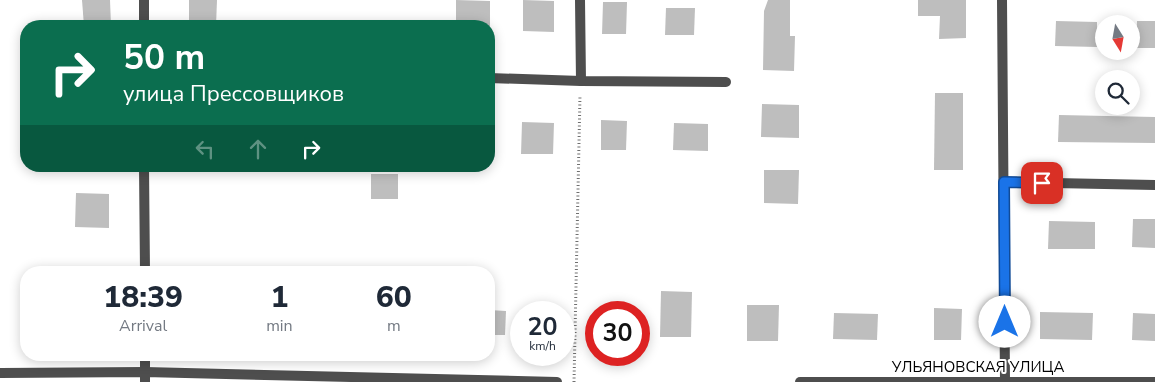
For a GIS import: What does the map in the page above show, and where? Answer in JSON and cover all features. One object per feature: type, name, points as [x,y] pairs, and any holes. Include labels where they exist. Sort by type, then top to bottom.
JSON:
[{"type":"street","points":[[144,0],[144,20]]},
{"type":"street","points":[[580,0],[581,81]]},
{"type":"street","points":[[1002,0],[1005,382]]},
{"type":"street","points":[[495,78],[726,82]]},
{"type":"street","points":[[144,172],[145,266]]},
{"type":"street","points":[[1004,182],[1155,185]]},
{"type":"street","points":[[145,361],[145,377]]},
{"type":"street","points":[[0,373],[145,377],[557,382]]},
{"type":"street","name":"УЛЬЯНОВСКАЯ УЛИЦА","points":[[800,382],[1155,382]]},
{"type":"path","points":[[574,382],[581,81]]},
{"type":"building","points":[[82,0],[110,0],[111,20],[84,20]]},
{"type":"building","points":[[189,0],[217,0],[216,20],[189,20]]},
{"type":"building","points":[[456,0],[490,1],[490,20],[456,20]]},
{"type":"building","points":[[523,0],[554,1],[554,32],[523,31]]},
{"type":"building","points":[[768,0],[790,0],[790,36],[795,36],[794,71],[763,70],[764,11]]},
{"type":"building","points":[[918,0],[966,0],[966,38],[939,39],[940,16],[918,16]]},
{"type":"building","points":[[603,2],[627,2],[626,34],[602,34]]},
{"type":"building","points":[[666,8],[695,8],[694,35],[665,35]]},
{"type":"building","points":[[1056,21],[1095,22],[1095,47],[1055,46]]},
{"type":"building","points":[[1140,21],[1155,21],[1155,48],[1140,48]]},
{"type":"building","points":[[935,93],[963,93],[963,170],[934,170]]},
{"type":"building","points":[[762,104],[799,105],[799,138],[761,137]]},
{"type":"building","points":[[1059,115],[1155,117],[1155,143],[1058,142]]},
{"type":"building","points":[[601,120],[627,121],[626,150],[601,150]]},
{"type":"building","points":[[522,122],[554,123],[553,154],[521,154]]},
{"type":"building","points":[[674,123],[708,124],[708,151],[673,150]]},
{"type":"building","points":[[764,170],[799,170],[798,204],[764,203]]},
{"type":"building","points":[[371,174],[398,174],[398,199],[371,199]]},
{"type":"building","points":[[76,193],[109,194],[109,228],[75,227]]},
{"type":"building","points":[[1133,219],[1155,219],[1155,248],[1132,247]]},
{"type":"building","points":[[1049,221],[1095,222],[1095,249],[1048,249]]},
{"type":"building","points":[[661,291],[692,292],[691,337],[660,337]]},
{"type":"building","points":[[747,305],[779,305],[778,341],[747,341]]},
{"type":"building","points":[[934,308],[962,309],[961,340],[934,340]]},
{"type":"building","points":[[495,310],[506,311],[505,335],[495,335]]},
{"type":"building","points":[[1040,312],[1093,313],[1092,340],[1040,339]]},
{"type":"building","points":[[834,313],[878,314],[877,340],[833,339]]},
{"type":"building","points":[[1133,313],[1155,314],[1155,341],[1132,340]]},
{"type":"route","points":[[1005,322],[1004,182],[1042,183]]}]
